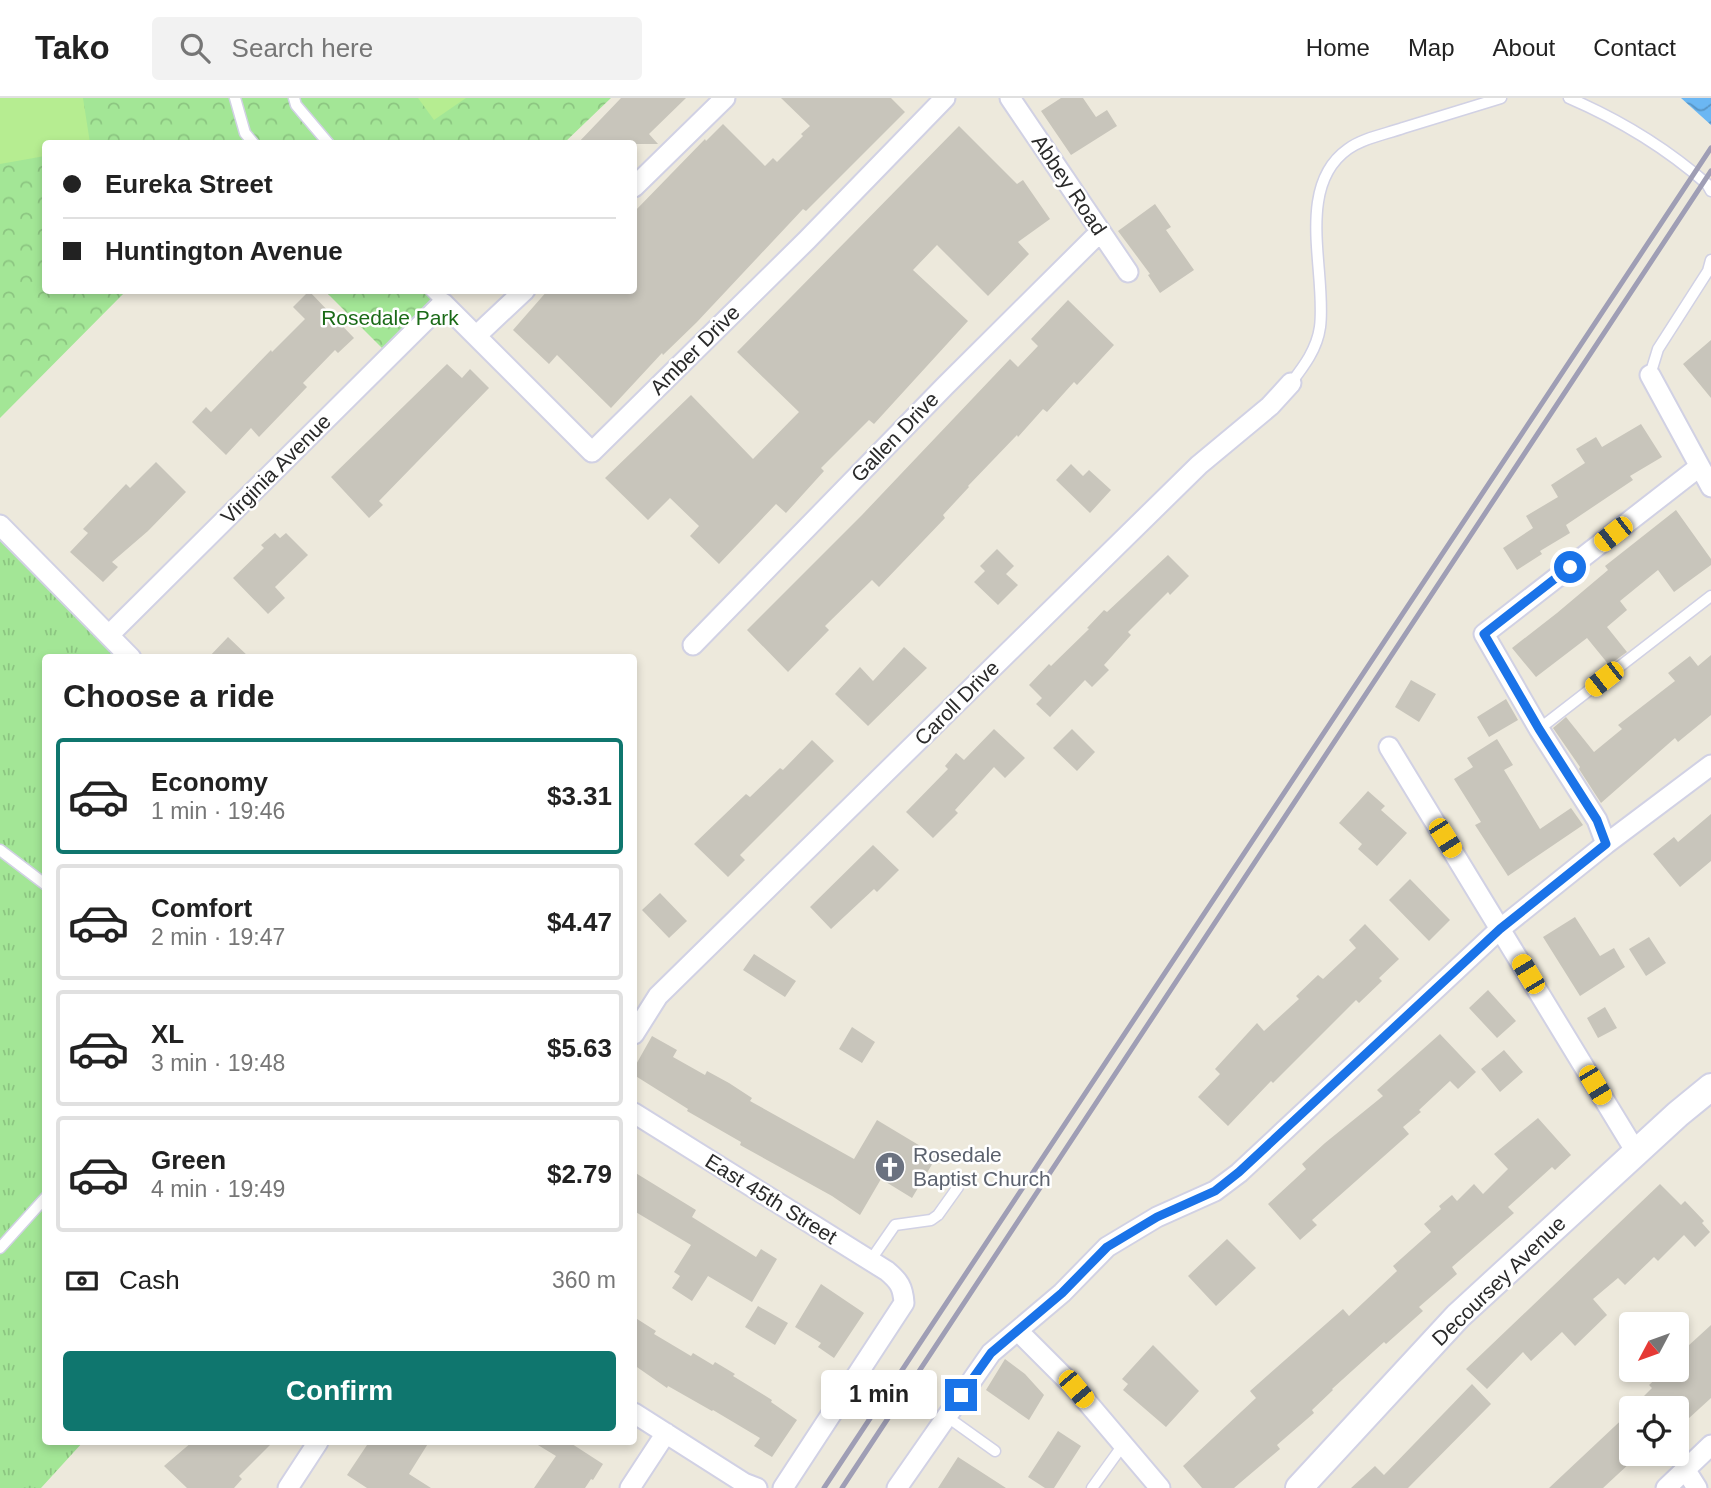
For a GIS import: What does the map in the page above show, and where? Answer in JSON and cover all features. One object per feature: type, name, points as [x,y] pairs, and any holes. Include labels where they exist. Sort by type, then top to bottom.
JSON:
[{"type":"main road","name":"Decoursey Avenue","points":[[1299,1488],[1458,1316],[1711,1087]]},
{"type":"street","points":[[637,184],[725,98]]},
{"type":"street","name":"Amber Drive","points":[[437,297],[592,452],[807,240],[945,98]]},
{"type":"street","name":"Abbey Road","points":[[1010,98],[1128,272]]},
{"type":"street","name":"Gallen Drive","points":[[693,645],[945,386],[1100,232]]},
{"type":"street","points":[[476,336],[521,294]]},
{"type":"street","name":"Virginia Avenue","points":[[108,635],[437,297]]},
{"type":"street","points":[[1650,375],[1711,486]]},
{"type":"street","name":"Caroll Drive","points":[[637,1029],[658,996],[1199,465],[1270,406],[1292,383]]},
{"type":"street","points":[[1606,844],[1597,820],[1539,729],[1484,634],[1699,467]]},
{"type":"street","points":[[0,525],[127,654]]},
{"type":"street","points":[[1389,747],[1636,1153]]},
{"type":"street","points":[[897,1488],[991,1353],[1019,1332],[1107,1247],[1157,1217],[1215,1191],[1239,1172],[1500,929],[1711,765]]},
{"type":"street","name":"East 45th Street","points":[[637,1115],[870,1261],[897,1280],[904,1290],[904,1303],[783,1488]]},
{"type":"street","points":[[1019,1332],[1076,1389],[1160,1488]]},
{"type":"street","points":[[637,1414],[744,1483],[757,1488]]},
{"type":"street","points":[[630,1488],[666,1433]]},
{"type":"street","points":[[288,1488],[316,1445]]},
{"type":"street","points":[[1666,1488],[1711,1445]]},
{"type":"street","points":[[1685,1469],[1697,1488]]},
{"type":"lane","points":[[235,98],[244,133],[250,140]]},
{"type":"lane","points":[[294,98],[296,105],[326,140]]},
{"type":"lane","points":[[1292,383],[1316,345],[1320,326],[1321,287],[1314,223],[1326,176],[1335,160],[1357,144],[1501,98]]},
{"type":"lane","points":[[1569,98],[1625,125],[1661,147],[1709,187]]},
{"type":"lane","points":[[1650,375],[1658,349],[1708,271],[1711,260]]},
{"type":"lane","points":[[1539,729],[1711,596]]},
{"type":"lane","points":[[0,850],[42,882]]},
{"type":"lane","points":[[870,1261],[895,1225],[931,1220],[938,1215],[958,1187]]},
{"type":"lane","points":[[0,1248],[42,1202]]},
{"type":"lane","points":[[946,1416],[995,1451]]},
{"type":"lane","points":[[1092,1488],[1123,1445]]},
{"type":"green space","points":[[0,98],[611,98],[567,140],[42,140],[42,294],[123,294],[0,418]]},
{"type":"green space","points":[[0,98],[83,98],[90,140],[42,140],[42,157],[0,164]]},
{"type":"green space","points":[[418,98],[466,98],[434,120]]},
{"type":"green space","name":"Rosedale Park","points":[[328,294],[433,294],[443,303],[390,356]]},
{"type":"green space","points":[[0,525],[127,654],[42,654],[42,1445],[80,1445],[41,1488],[0,1488]]},
{"type":"water","points":[[1681,98],[1711,98],[1711,125]]},
{"type":"building","points":[[621,98],[686,98],[649,134],[658,144],[637,144],[637,140],[581,140]]},
{"type":"building","points":[[781,98],[891,98],[905,112],[806,211],[803,209],[697,322],[663,355],[662,353],[611,408],[557,355],[549,364],[513,330],[544,294],[637,294],[637,209],[723,124],[765,166],[773,158],[777,162],[810,126]]},
{"type":"building","points":[[1061,98],[1083,98],[1096,117],[1107,110],[1117,126],[1071,155],[1041,111]]},
{"type":"building","points":[[959,126],[1017,184],[1023,180],[1050,219],[1018,242],[1029,254],[988,296],[937,245],[913,270],[968,321],[874,424],[869,420],[821,468],[824,471],[786,513],[776,504],[719,564],[690,536],[699,526],[670,498],[648,520],[605,478],[691,395],[753,459],[799,412],[737,352]]},
{"type":"building","points":[[1155,204],[1171,227],[1166,230],[1194,270],[1160,293],[1148,275],[1150,274],[1118,231]]},
{"type":"building","points":[[306,294],[312,294],[354,338],[338,353],[335,350],[303,383],[307,387],[259,437],[251,428],[226,455],[192,422],[206,407],[211,412],[305,319],[293,307]]},
{"type":"building","points":[[1068,300],[1114,345],[1077,385],[1074,382],[1047,412],[1043,409],[1018,437],[1017,435],[968,486],[943,515],[945,518],[879,587],[872,580],[825,626],[829,630],[788,672],[747,630],[862,515],[1010,359],[1018,367],[1038,346],[1031,339]]},
{"type":"building","points":[[1711,340],[1711,398],[1683,364]]},
{"type":"building","points":[[447,364],[462,378],[470,369],[489,388],[379,501],[383,505],[369,518],[331,477]]},
{"type":"building","points":[[1641,424],[1662,457],[1630,476],[1633,480],[1566,525],[1570,533],[1540,551],[1542,554],[1517,570],[1503,548],[1533,528],[1526,516],[1558,497],[1551,485],[1585,463],[1576,449],[1596,437],[1602,447]]},
{"type":"building","points":[[156,462],[186,492],[148,531],[112,562],[118,567],[103,582],[70,552],[88,533],[83,529],[126,484],[130,488]]},
{"type":"building","points":[[1071,464],[1083,476],[1089,470],[1111,490],[1090,513],[1056,480]]},
{"type":"building","points":[[1676,510],[1711,559],[1711,565],[1674,592],[1658,570],[1620,601],[1627,610],[1607,627],[1627,652],[1609,665],[1587,638],[1536,677],[1512,648],[1608,570],[1605,566]]},
{"type":"building","points":[[275,533],[280,538],[286,533],[308,555],[275,587],[285,598],[268,614],[233,578],[264,548],[261,545]]},
{"type":"building","points":[[997,549],[1014,566],[1006,574],[1018,585],[998,605],[974,582],[985,571],[980,566]]},
{"type":"building","points":[[1168,555],[1189,576],[1170,595],[1168,592],[1128,632],[1131,635],[1104,665],[1109,670],[1092,687],[1085,680],[1050,717],[1036,704],[1042,698],[1029,685],[1089,629],[1087,628],[1104,610],[1107,612]]},
{"type":"building","points":[[228,637],[246,654],[212,654]]},
{"type":"building","points":[[904,647],[927,668],[868,726],[835,694],[860,667],[873,681]]},
{"type":"building","points":[[1711,655],[1711,715],[1678,742],[1675,738],[1601,803],[1553,728],[1566,717],[1594,752],[1622,729],[1618,725],[1675,681],[1668,673],[1690,656],[1698,666]]},
{"type":"building","points":[[1411,680],[1436,694],[1419,722],[1395,707]]},
{"type":"building","points":[[1506,699],[1518,720],[1489,737],[1477,717]]},
{"type":"building","points":[[994,729],[1025,758],[1005,778],[994,767],[955,810],[958,813],[933,838],[906,812],[948,769],[945,766],[956,753],[964,760]]},
{"type":"building","points":[[1072,729],[1095,752],[1077,771],[1053,748]]},
{"type":"building","points":[[1497,739],[1513,765],[1504,770],[1540,829],[1571,808],[1583,825],[1508,876],[1475,825],[1481,822],[1454,779],[1473,767],[1467,758]]},
{"type":"building","points":[[812,740],[834,761],[740,855],[745,860],[728,877],[694,844],[746,794],[750,797],[780,768],[783,770]]},
{"type":"building","points":[[1368,791],[1385,806],[1381,810],[1407,833],[1377,866],[1358,849],[1362,844],[1339,823]]},
{"type":"building","points":[[1711,814],[1711,861],[1680,887],[1653,854],[1674,837],[1678,842]]},
{"type":"building","points":[[873,845],[899,870],[877,892],[874,889],[831,929],[810,907]]},
{"type":"building","points":[[1410,879],[1450,920],[1429,941],[1389,900]]},
{"type":"building","points":[[660,893],[687,921],[669,938],[642,910]]},
{"type":"building","points":[[1575,917],[1600,956],[1614,948],[1625,967],[1580,996],[1543,937]]},
{"type":"building","points":[[1365,924],[1399,959],[1379,978],[1382,981],[1359,1003],[1356,1000],[1228,1126],[1198,1097],[1220,1074],[1215,1069],[1257,1023],[1264,1031],[1299,999],[1296,996],[1318,975],[1323,979],[1356,948],[1349,940]]},
{"type":"building","points":[[1649,937],[1666,963],[1646,976],[1629,949]]},
{"type":"building","points":[[754,954],[796,981],[785,997],[743,970]]},
{"type":"building","points":[[1488,990],[1516,1021],[1497,1038],[1469,1008]]},
{"type":"building","points":[[1605,1007],[1617,1028],[1598,1038],[1587,1018]]},
{"type":"building","points":[[852,1027],[875,1042],[862,1063],[839,1049]]},
{"type":"building","points":[[1440,1034],[1476,1072],[1458,1089],[1450,1081],[1419,1110],[1421,1112],[1403,1127],[1409,1134],[1312,1220],[1317,1225],[1300,1240],[1268,1204],[1306,1169],[1302,1164],[1383,1096],[1377,1090]]},
{"type":"building","points":[[652,1036],[677,1050],[673,1057],[705,1075],[707,1071],[729,1083],[752,1098],[750,1101],[854,1159],[877,1120],[937,1156],[912,1198],[881,1179],[860,1215],[832,1196],[740,1145],[741,1142],[687,1111],[688,1109],[637,1077],[637,1063]]},
{"type":"building","points":[[1504,1050],[1523,1072],[1500,1092],[1481,1069]]},
{"type":"building","points":[[1538,1118],[1571,1155],[1555,1170],[1552,1167],[1508,1207],[1514,1213],[1452,1267],[1457,1274],[1419,1307],[1423,1311],[1332,1389],[1312,1410],[1314,1413],[1277,1445],[1280,1449],[1234,1488],[1202,1488],[1183,1466],[1256,1398],[1250,1391],[1343,1309],[1349,1316],[1397,1271],[1393,1266],[1431,1232],[1424,1224],[1452,1195],[1457,1201],[1474,1184],[1483,1194],[1508,1169],[1494,1154]]},
{"type":"building","points":[[637,1174],[696,1210],[692,1217],[756,1257],[761,1249],[777,1259],[752,1302],[708,1276],[692,1301],[672,1288],[680,1276],[674,1272],[691,1245],[637,1213]]},
{"type":"building","points":[[1660,1184],[1681,1205],[1685,1201],[1704,1221],[1702,1223],[1710,1232],[1695,1247],[1684,1235],[1658,1261],[1654,1257],[1625,1285],[1618,1278],[1593,1299],[1607,1315],[1575,1346],[1562,1332],[1531,1361],[1523,1352],[1487,1389],[1466,1369]]},
{"type":"building","points":[[1227,1239],[1256,1268],[1216,1306],[1188,1276]]},
{"type":"building","points":[[821,1284],[864,1313],[834,1358],[818,1347],[821,1343],[795,1327]]},
{"type":"building","points":[[758,1306],[788,1323],[775,1345],[745,1327]]},
{"type":"building","points":[[637,1319],[656,1331],[654,1334],[691,1356],[693,1353],[713,1365],[715,1362],[735,1374],[733,1376],[772,1400],[771,1402],[797,1420],[772,1457],[754,1446],[760,1438],[713,1410],[668,1386],[667,1388],[637,1367]]},
{"type":"building","points":[[1711,1325],[1711,1398],[1689,1418],[1689,1396],[1644,1396],[1652,1388],[1649,1385],[1652,1382],[1689,1382],[1689,1345]]},
{"type":"building","points":[[1153,1345],[1199,1391],[1166,1427],[1123,1390],[1128,1384],[1122,1379]]},
{"type":"building","points":[[1005,1359],[1025,1374],[1044,1395],[1029,1420],[986,1390]]},
{"type":"building","points":[[1472,1384],[1491,1404],[1408,1488],[1351,1488],[1375,1466],[1384,1475]]},
{"type":"building","points":[[1619,1422],[1619,1466],[1627,1466],[1603,1488],[1549,1488]]},
{"type":"building","points":[[1058,1431],[1081,1446],[1054,1488],[1045,1488],[1028,1477]]},
{"type":"building","points":[[188,1445],[270,1445],[239,1476],[242,1479],[234,1488],[187,1488],[164,1466]]},
{"type":"building","points":[[367,1445],[427,1445],[409,1474],[431,1488],[367,1488],[347,1475]]},
{"type":"building","points":[[538,1445],[574,1445],[603,1464],[585,1488],[534,1488],[556,1456]]},
{"type":"building","points":[[958,1457],[1006,1488],[938,1488]]},
{"type":"railway","points":[[824,1488],[1711,148]]},
{"type":"railway","points":[[842,1488],[1711,171]]},
{"type":"place","name":"Rosedale Baptist Church","points":[[890,1167]]},
{"type":"route","points":[[961,1395],[991,1353],[1062,1293],[1107,1247],[1157,1217],[1215,1191],[1239,1172],[1500,929],[1606,844],[1597,820],[1539,729],[1484,634],[1570,567]]}]
